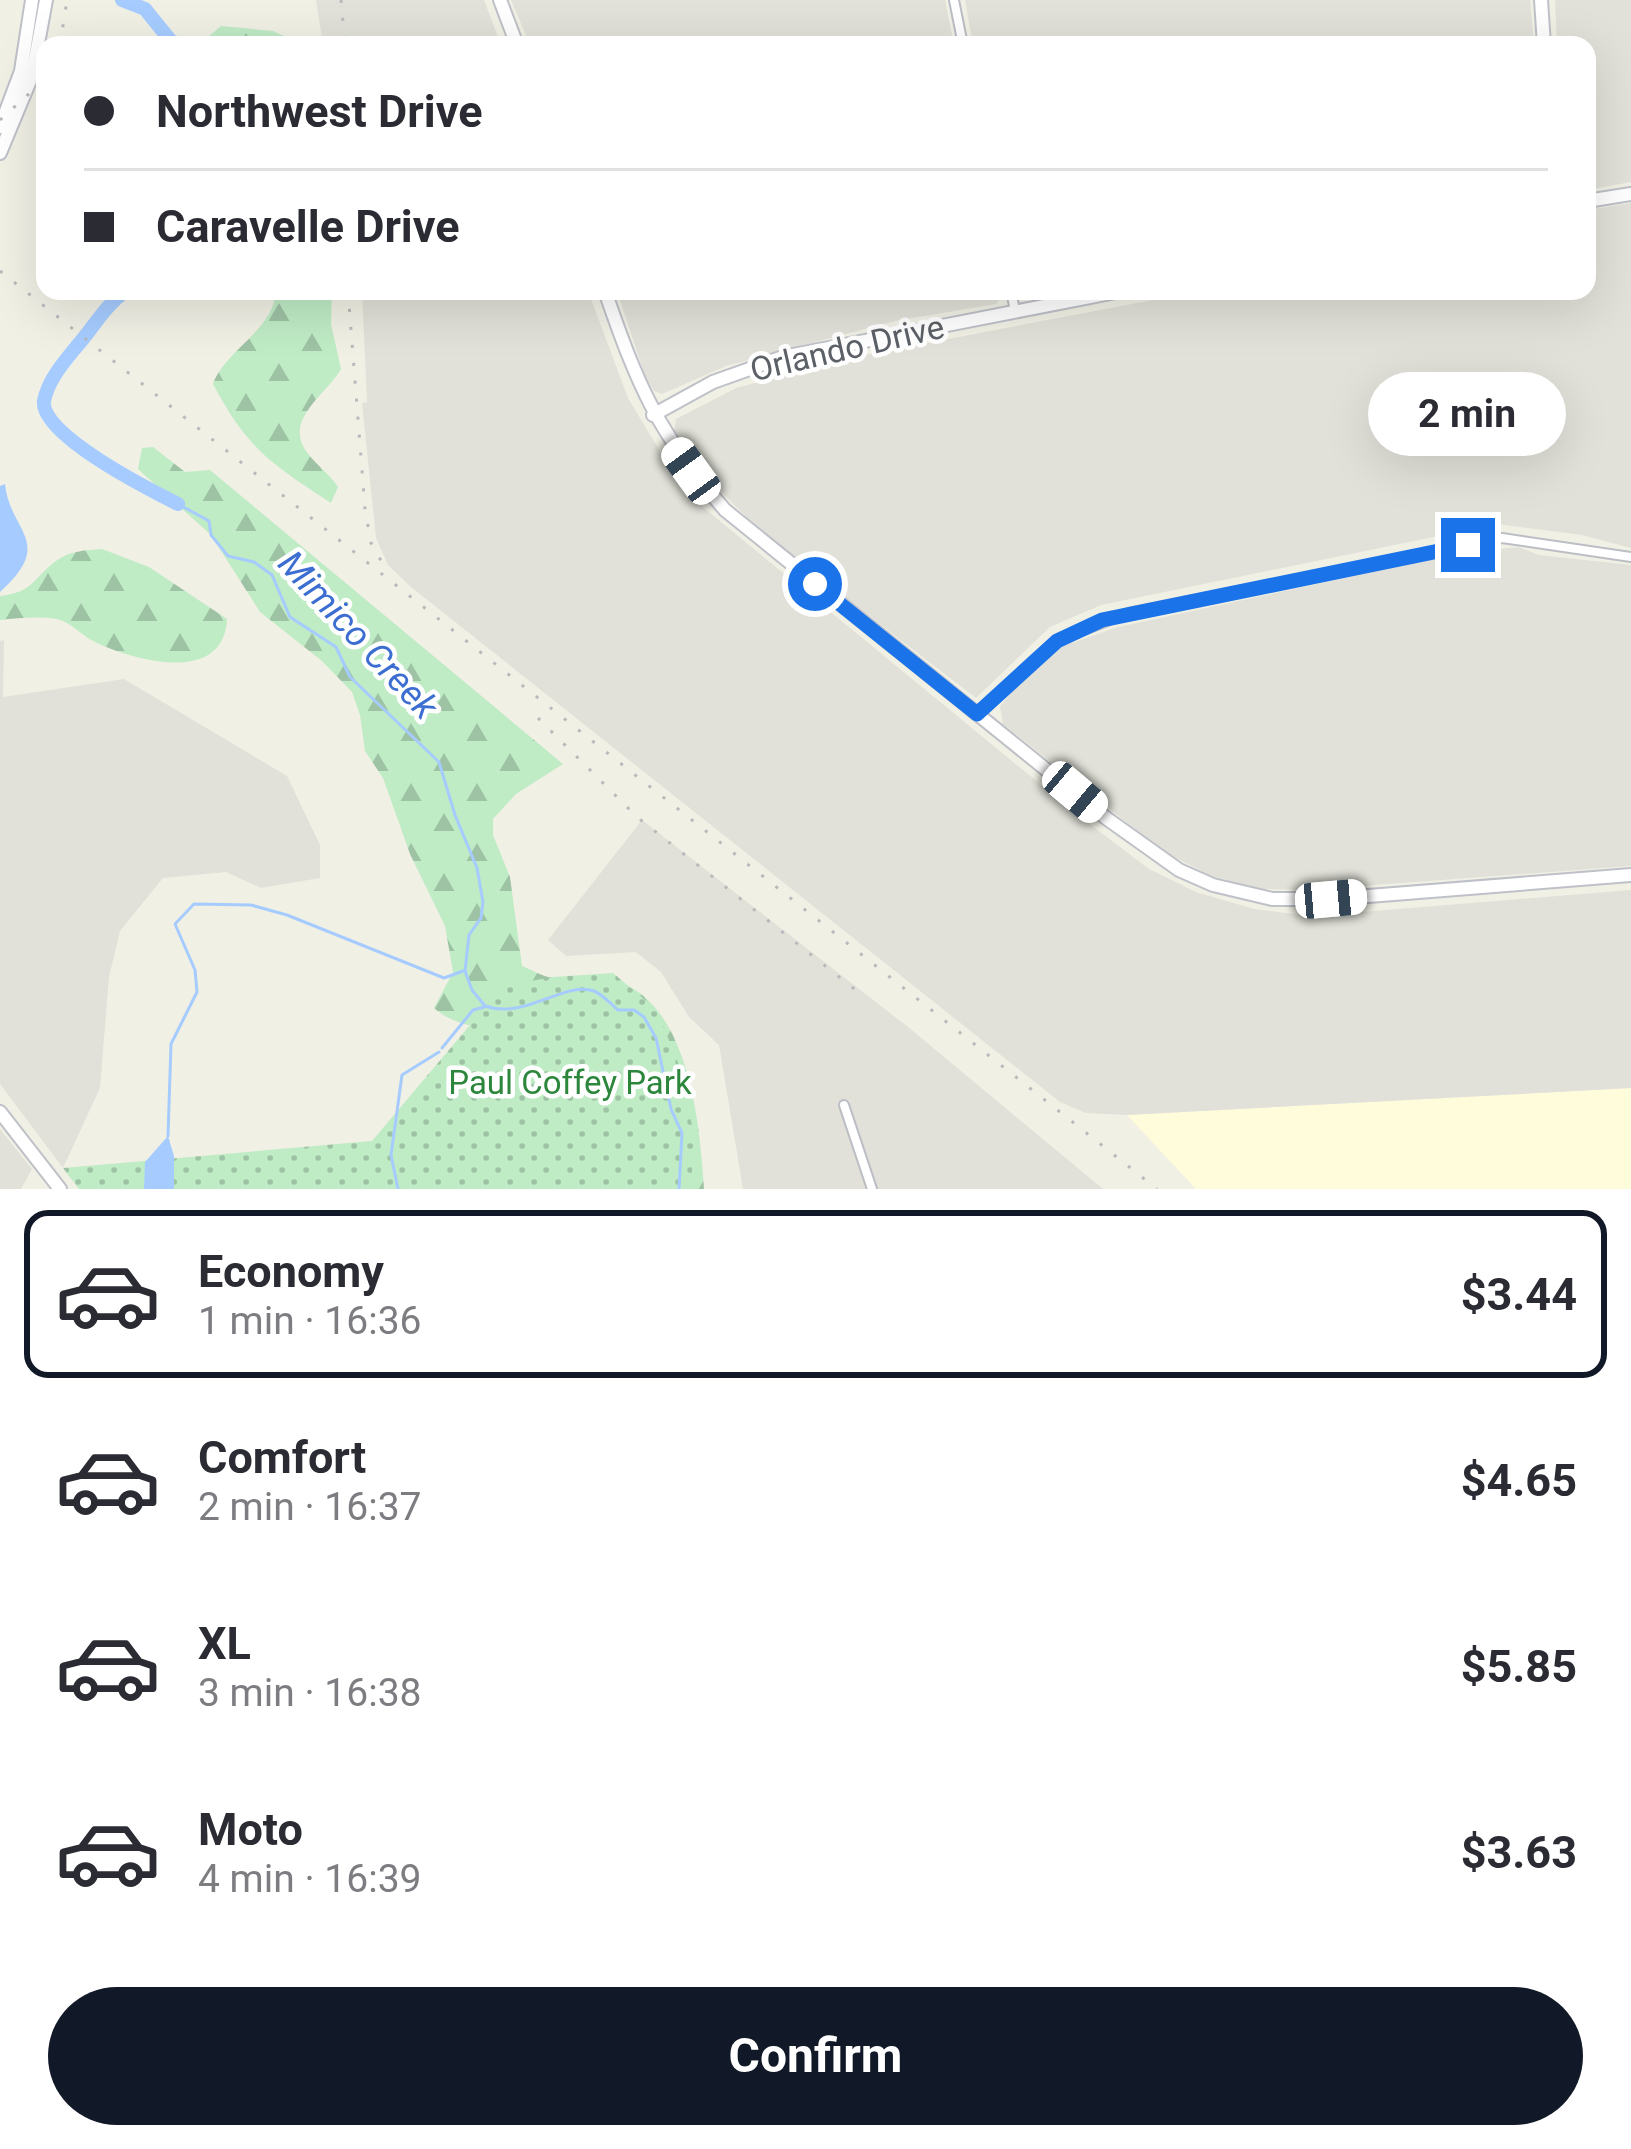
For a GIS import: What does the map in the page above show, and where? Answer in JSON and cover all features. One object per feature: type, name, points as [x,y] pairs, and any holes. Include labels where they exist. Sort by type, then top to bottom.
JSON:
[{"type":"street","points":[[0,127],[21,71],[32,0]]},
{"type":"street","points":[[39,36],[46,0]]},
{"type":"street","points":[[500,0],[514,36]]},
{"type":"street","points":[[954,0],[961,36]]},
{"type":"street","points":[[1541,0],[1543,36]]},
{"type":"street","points":[[0,153],[13,130],[36,54]]},
{"type":"street","points":[[1596,200],[1631,194]]},
{"type":"street","points":[[608,300],[653,416],[691,471],[730,515],[1179,870],[1237,892],[1287,900],[1631,875]]},
{"type":"street","points":[[1012,300],[1015,310]]},
{"type":"street","name":"Orlando Drive","points":[[653,416],[712,382],[783,357],[1071,300]]},
{"type":"street","points":[[977,714],[1057,641],[1128,613],[1502,538],[1631,557]]},
{"type":"street","points":[[844,1105],[872,1189]]},
{"type":"street","points":[[0,1112],[52,1186]]},
{"type":"shaded area","points":[[316,0],[484,0],[498,36],[322,36]]},
{"type":"shaded area","points":[[511,0],[945,0],[952,36],[526,36]]},
{"type":"shaded area","points":[[965,0],[1530,0],[1533,36],[971,36]]},
{"type":"shaded area","points":[[1555,0],[1631,0],[1631,182],[1596,188],[1596,36],[1557,36]]},
{"type":"shaded area","points":[[1631,203],[1631,548],[1582,535],[1497,524],[1101,605],[1050,627],[976,698],[769,539],[714,485],[674,430],[676,419],[736,388],[849,358],[1153,300],[1596,300],[1596,209]]},
{"type":"shaded area","points":[[362,300],[591,300],[628,398],[661,453],[704,508],[1149,869],[1196,892],[1254,909],[1313,916],[1631,890],[1631,1088],[1127,1115],[1086,1113],[1060,1102],[388,565],[376,538],[362,403],[367,402]]},
{"type":"shaded area","points":[[620,300],[999,300],[895,321],[726,366],[662,394],[654,391]]},
{"type":"shaded area","points":[[1518,547],[1539,555],[1631,565],[1631,866],[1307,890],[1260,889],[1209,875],[1161,850],[1003,724],[1000,706],[1026,676],[1063,646],[1118,627],[1466,552]]},
{"type":"shaded area","points":[[4,640],[3,697],[124,679],[287,776],[320,845],[320,878],[261,888],[226,872],[163,878],[120,931],[109,977],[100,1088],[63,1168],[0,1084],[0,641]]},
{"type":"shaded area","points":[[642,820],[908,1027],[1103,1189],[743,1189],[719,1045],[689,1017],[661,972],[636,952],[566,956],[548,940]]},
{"type":"shaded area","points":[[1631,1088],[1631,1189],[1196,1189],[1127,1115]]},
{"type":"shaded area","points":[[0,1129],[32,1169],[21,1189],[0,1189]]},
{"type":"green space","points":[[221,26],[284,36],[209,36]]},
{"type":"green space","points":[[274,300],[332,300],[331,324],[341,369],[300,428],[306,451],[338,487],[331,503],[250,440],[213,384]]},
{"type":"green space","points":[[153,447],[185,472],[210,470],[563,764],[516,794],[493,819],[493,835],[510,877],[522,966],[548,977],[594,977],[622,983],[645,997],[663,1018],[687,1073],[704,1189],[662,1189],[534,1034],[468,1025],[434,1008],[453,972],[445,926],[410,854],[383,778],[365,751],[352,692],[322,661],[260,612],[211,535],[138,469],[142,448]]},
{"type":"green space","points":[[102,549],[149,567],[227,619],[222,639],[211,653],[195,660],[155,661],[97,643],[57,619],[0,620],[0,596],[26,588],[66,555]]},
{"type":"green space","name":"Paul Coffey Park","points":[[613,973],[657,1010],[680,1068],[694,1135],[691,1189],[79,1189],[63,1168],[372,1141],[503,986]]},
{"type":"water","points":[[5,484],[28,548],[16,575],[0,592],[0,486]]},
{"type":"water","points":[[168,1136],[174,1156],[174,1189],[144,1189],[145,1162]]},
{"type":"waterway","name":"Mimico Creek","points":[[122,0],[145,9],[167,36]]},
{"type":"waterway","name":"Mimico Creek","points":[[117,300],[57,372],[44,401],[47,414],[99,460],[178,504]]},
{"type":"waterway","name":"Mimico Creek","points":[[178,504],[209,521],[211,535],[228,556],[254,562],[272,575],[290,617],[336,647],[350,677],[439,762],[477,868],[483,902],[481,918],[469,935],[465,971],[485,1006],[515,1008],[582,989],[597,992],[618,1010],[634,1010],[644,1017],[656,1038],[671,1109],[682,1133],[679,1189]]},
{"type":"waterway","points":[[168,1136],[171,1044],[197,992],[195,970],[175,924],[194,904],[251,905],[444,978],[463,971]]},
{"type":"waterway","points":[[442,1048],[473,1010],[484,1007]]},
{"type":"waterway","points":[[398,1189],[391,1155],[402,1075],[439,1052]]},
{"type":"railway","points":[[61,36],[67,0]]},
{"type":"railway","points":[[341,0],[344,36]]},
{"type":"railway","points":[[0,120],[36,83]]},
{"type":"railway","points":[[0,271],[36,300]]},
{"type":"railway","points":[[37,300],[1157,1189]]},
{"type":"railway","points":[[349,300],[365,509],[371,543],[388,573]]},
{"type":"railway","points":[[538,718],[637,817],[857,991]]},
{"type":"route","points":[[815,584],[977,714],[1057,641],[1102,620],[1468,545]]}]
